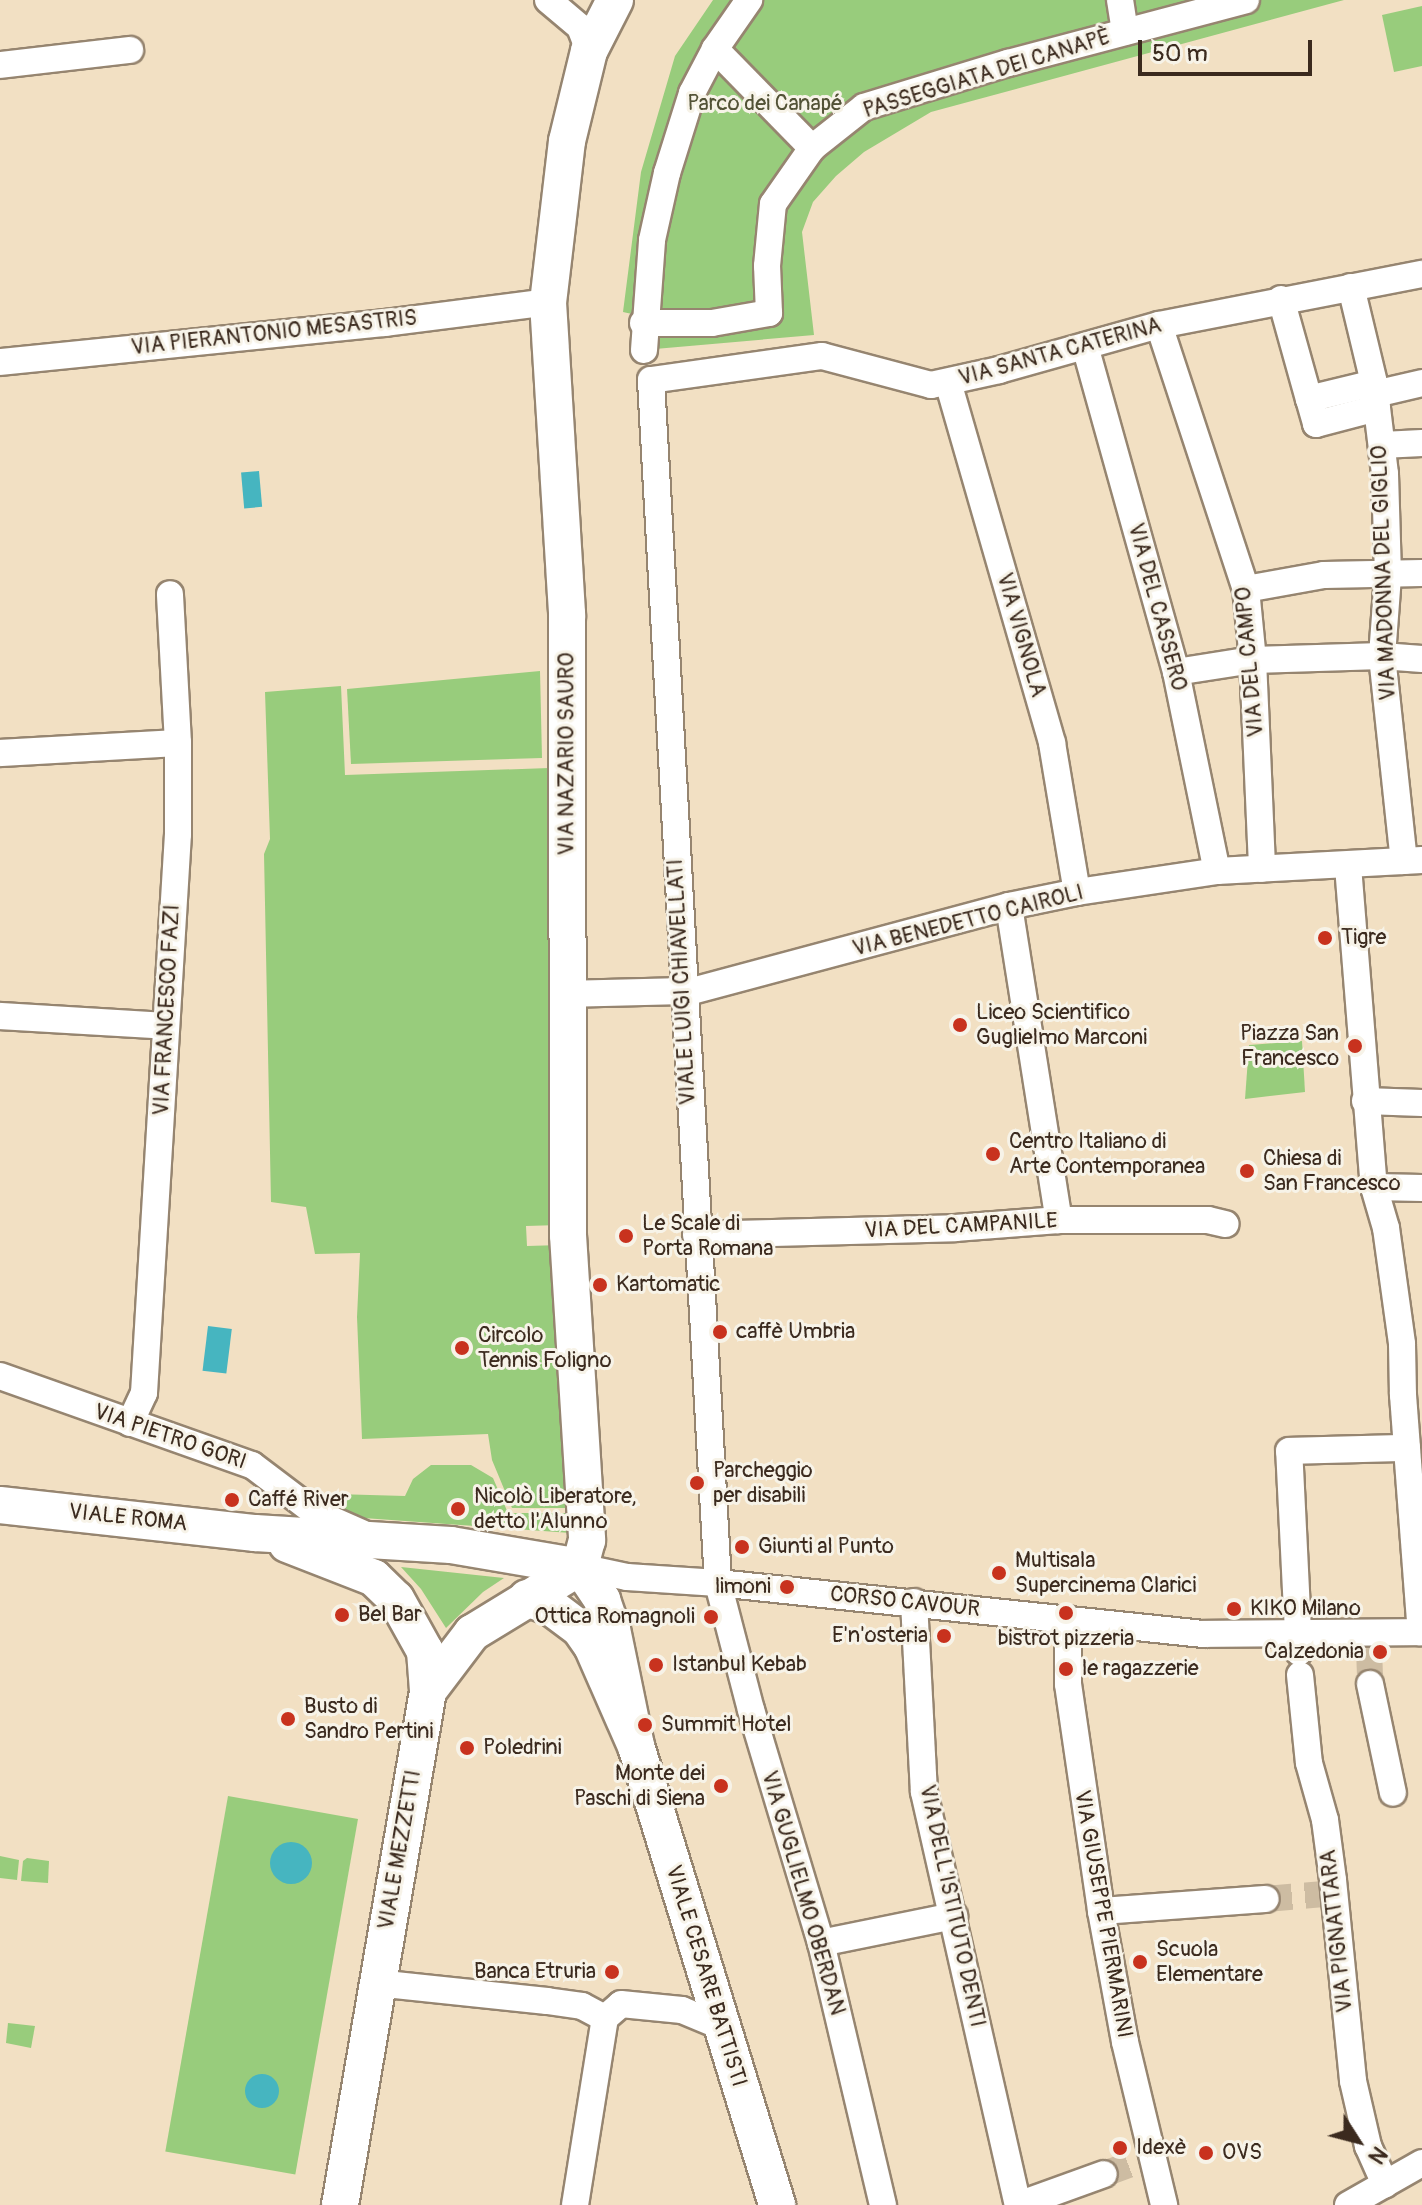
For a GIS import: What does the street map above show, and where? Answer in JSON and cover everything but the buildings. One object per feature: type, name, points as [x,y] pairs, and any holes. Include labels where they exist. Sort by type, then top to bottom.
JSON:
[{"type":"main road","name":"VIA NAZARIO SAURO","points":[[580,1567],[587,1540],[568,1235],[567,614],[548,302],[567,141],[589,51],[614,1]]},
{"type":"main road","name":"VIALE ROMA","points":[[0,1505],[255,1533]]},
{"type":"main road","points":[[255,1533],[373,1537],[451,1545],[580,1567]]},
{"type":"main road","points":[[255,1533],[374,1578],[396,1599],[425,1651],[428,1691]]},
{"type":"main road","name":"VIALE MEZZETTI","points":[[340,2205],[428,1691],[472,1633],[580,1567]]},
{"type":"main road","name":"VIALE CESARE BATTISTI","points":[[580,1567],[602,1600],[612,1629],[636,1746],[777,2205]]},
{"type":"main road","name":"VIALE CESARE BATTISTI","points":[[527,1598],[551,1607],[580,1629],[592,1646],[636,1746]]},
{"type":"street","points":[[644,350],[643,323],[652,240],[667,173],[692,93],[715,49],[749,0]]},
{"type":"street","name":"PASSEGGIATA DEI CANAPÈ","points":[[1120,0],[1125,32]]},
{"type":"street","name":"PASSEGGIATA DEI CANAPÈ","points":[[643,323],[712,323],[769,313],[768,238],[773,204],[812,148],[864,107],[1008,63],[1246,0]]},
{"type":"street","points":[[557,5],[593,10],[614,1]]},
{"type":"street","points":[[557,5],[580,27],[589,51]]},
{"type":"street","points":[[715,49],[812,148]]},
{"type":"street","points":[[0,65],[130,50]]},
{"type":"street","name":"VIA SANTA CATERINA","points":[[651,380],[822,356],[931,385],[1159,325],[1422,274]]},
{"type":"street","name":"VIA MADONNA DEL GIGLIO","points":[[1351,287],[1375,395],[1382,445],[1388,576],[1382,656],[1413,860]]},
{"type":"street","points":[[1281,299],[1309,399],[1375,395],[1422,383]]},
{"type":"street","name":"VIA PIERANTONIO MESASTRIS","points":[[0,362],[385,323],[548,302]]},
{"type":"street","name":"VIA DEL CAMPO","points":[[1159,325],[1246,589],[1253,660],[1262,869]]},
{"type":"street","name":"VIA DEL CASSERO","points":[[1085,346],[1176,672],[1217,871]]},
{"type":"street","name":"VIALE LUIGI CHIAVELLATI","points":[[651,380],[696,1235],[718,1583]]},
{"type":"street","name":"VIA VIGNOLA","points":[[948,382],[1052,743],[1077,892]]},
{"type":"street","points":[[1382,445],[1422,443]]},
{"type":"street","points":[[1246,589],[1324,575],[1422,573]]},
{"type":"street","name":"VIA FRANCESCO FAZI","points":[[130,1423],[144,1393],[178,834],[178,743],[170,594]]},
{"type":"street","points":[[1176,672],[1253,660],[1382,656],[1422,659]]},
{"type":"street","points":[[0,753],[178,743]]},
{"type":"street","name":"VIA BENEDETTO CAIROLI","points":[[566,994],[684,991],[1009,906],[1077,892],[1217,871],[1413,860]]},
{"type":"street","points":[[1348,866],[1374,1187],[1386,1228],[1412,1397],[1407,1448],[1422,1632]]},
{"type":"street","points":[[1009,906],[1059,1220]]},
{"type":"street","points":[[0,1016],[166,1026]]},
{"type":"street","points":[[1365,1101],[1422,1103]]},
{"type":"street","points":[[1374,1187],[1422,1188]]},
{"type":"street","name":"VIA DEL CAMPANILE","points":[[696,1235],[955,1228],[1059,1220],[1208,1220],[1226,1224]]},
{"type":"street","name":"VIA PIETRO GORI","points":[[0,1376],[252,1465],[314,1512],[373,1537]]},
{"type":"street","name":"VIA PIGNATTARA","points":[[1370,2196],[1368,2146],[1353,2081],[1328,1893],[1325,1820],[1309,1763],[1299,1653],[1289,1451],[1407,1448]]},
{"type":"street","name":"CORSO CAVOUR","points":[[580,1567],[627,1577],[914,1602],[1204,1634],[1299,1653],[1422,1632]]},
{"type":"street","name":"VIA GUGLIELMO OBERDAN","points":[[718,1583],[751,1710],[821,1943],[883,2205]]},
{"type":"street","name":"VIA DELL'ISTITUTO DENTI","points":[[914,1602],[924,1792],[1018,2205],[1104,2174]]},
{"type":"street","name":"VIA GIUSEPPE PIERMARINI","points":[[1068,1619],[1068,1684],[1101,1911],[1149,2158],[1164,2205]]},
{"type":"street","points":[[1370,1684],[1393,1793]]},
{"type":"street","points":[[1101,1911],[1266,1899]]},
{"type":"street","points":[[821,1943],[954,1916]]},
{"type":"street","points":[[376,1983],[582,2006],[605,2018]]},
{"type":"street","points":[[575,2205],[605,2018],[621,2004],[682,2010],[720,2026]]},
{"type":"street","points":[[1370,2196],[1422,2165]]},
{"type":"green space","name":"Parco dei Canapé","points":[[713,0],[1344,0],[931,112],[864,152],[836,176],[813,202],[802,232],[814,335],[632,351],[632,314],[623,312],[641,172],[675,56]]},
{"type":"green space","points":[[1422,6],[1422,66],[1394,72],[1382,15]]},
{"type":"green space","points":[[540,671],[542,758],[351,764],[347,689]]},
{"type":"green space","points":[[341,686],[345,775],[549,768],[560,1225],[526,1226],[527,1246],[561,1245],[575,1508],[512,1508],[492,1460],[488,1434],[362,1439],[357,1317],[360,1253],[315,1254],[306,1207],[271,1202],[264,854],[270,839],[265,692]]},
{"type":"green space","points":[[1302,1041],[1305,1092],[1245,1099],[1249,1045]]},
{"type":"green space","points":[[431,1465],[471,1465],[493,1478],[508,1513],[569,1513],[571,1533],[336,1516],[335,1494],[405,1496],[413,1479]]},
{"type":"green space","points":[[401,1567],[504,1578],[483,1592],[446,1628],[421,1589]]},
{"type":"green space","points":[[228,1796],[358,1819],[295,2174],[165,2152]]},
{"type":"green space","points":[[0,1856],[19,1860],[17,1880],[0,1878]]},
{"type":"green space","points":[[27,1858],[49,1861],[48,1883],[21,1881],[23,1861]]},
{"type":"green space","points":[[8,2023],[35,2026],[31,2048],[6,2043]]},
{"type":"water","points":[[259,471],[262,507],[244,508],[241,473]]},
{"type":"water","points":[[208,1326],[232,1329],[226,1374],[203,1371]]},
{"type":"water","points":[[291,1842],[306,1848],[312,1863],[306,1878],[291,1884],[276,1878],[270,1863],[276,1848]]},
{"type":"water","points":[[262,2074],[274,2079],[279,2091],[274,2103],[262,2108],[250,2103],[245,2091],[250,2079]]},
{"type":"tunnel","points":[[1369,1648],[1370,1684]]},
{"type":"tunnel","points":[[1266,1899],[1324,1894]]},
{"type":"tunnel","points":[[1104,2174],[1145,2159]]},
{"type":"place","name":"Tigre","points":[[1325,938]]},
{"type":"place","name":"Liceo Scientifico Guglielmo Marconi","points":[[960,1025]]},
{"type":"place","name":"Piazza San Francesco","points":[[1355,1046]]},
{"type":"place","name":"Centro Italiano di Arte Contemporanea","points":[[993,1154]]},
{"type":"place","name":"Chiesa di San Francesco","points":[[1247,1171]]},
{"type":"place","name":"Le Scale di Porta Romana","points":[[626,1236]]},
{"type":"place","name":"Kartomatic","points":[[600,1285]]},
{"type":"place","name":"caffè Umbria","points":[[720,1332]]},
{"type":"place","name":"Circolo Tennis Foligno","points":[[462,1348]]},
{"type":"place","name":"Parcheggio per disabili","points":[[697,1483]]},
{"type":"place","name":"Caffé River","points":[[232,1500]]},
{"type":"place","name":"Nicolò Liberatore, detto l'Alunno","points":[[458,1509]]},
{"type":"place","name":"Giunti al Punto","points":[[742,1547]]},
{"type":"place","name":"Multisala Supercinema Clarici","points":[[999,1573]]},
{"type":"place","name":"limoni","points":[[787,1587]]},
{"type":"place","name":"KIKO Milano","points":[[1234,1609]]},
{"type":"place","name":"bistrot pizzeria","points":[[1066,1613]]},
{"type":"place","name":"Bel Bar","points":[[342,1615]]},
{"type":"place","name":"Ottica Romagnoli","points":[[711,1617]]},
{"type":"place","name":"E'n'osteria","points":[[944,1636]]},
{"type":"place","name":"Calzedonia","points":[[1380,1652]]},
{"type":"place","name":"Istanbul Kebab","points":[[656,1665]]},
{"type":"place","name":"le ragazzerie","points":[[1066,1669]]},
{"type":"place","name":"Busto di Sandro Pertini","points":[[288,1719]]},
{"type":"place","name":"Summit Hotel","points":[[645,1725]]},
{"type":"place","name":"Poledrini","points":[[467,1748]]},
{"type":"place","name":"Monte dei Paschi di Siena","points":[[721,1786]]},
{"type":"place","name":"Scuola Elementare","points":[[1140,1962]]},
{"type":"place","name":"Banca Etruria","points":[[612,1972]]},
{"type":"place","name":"Idexè","points":[[1120,2148]]},
{"type":"place","name":"OVS","points":[[1206,2153]]}]
